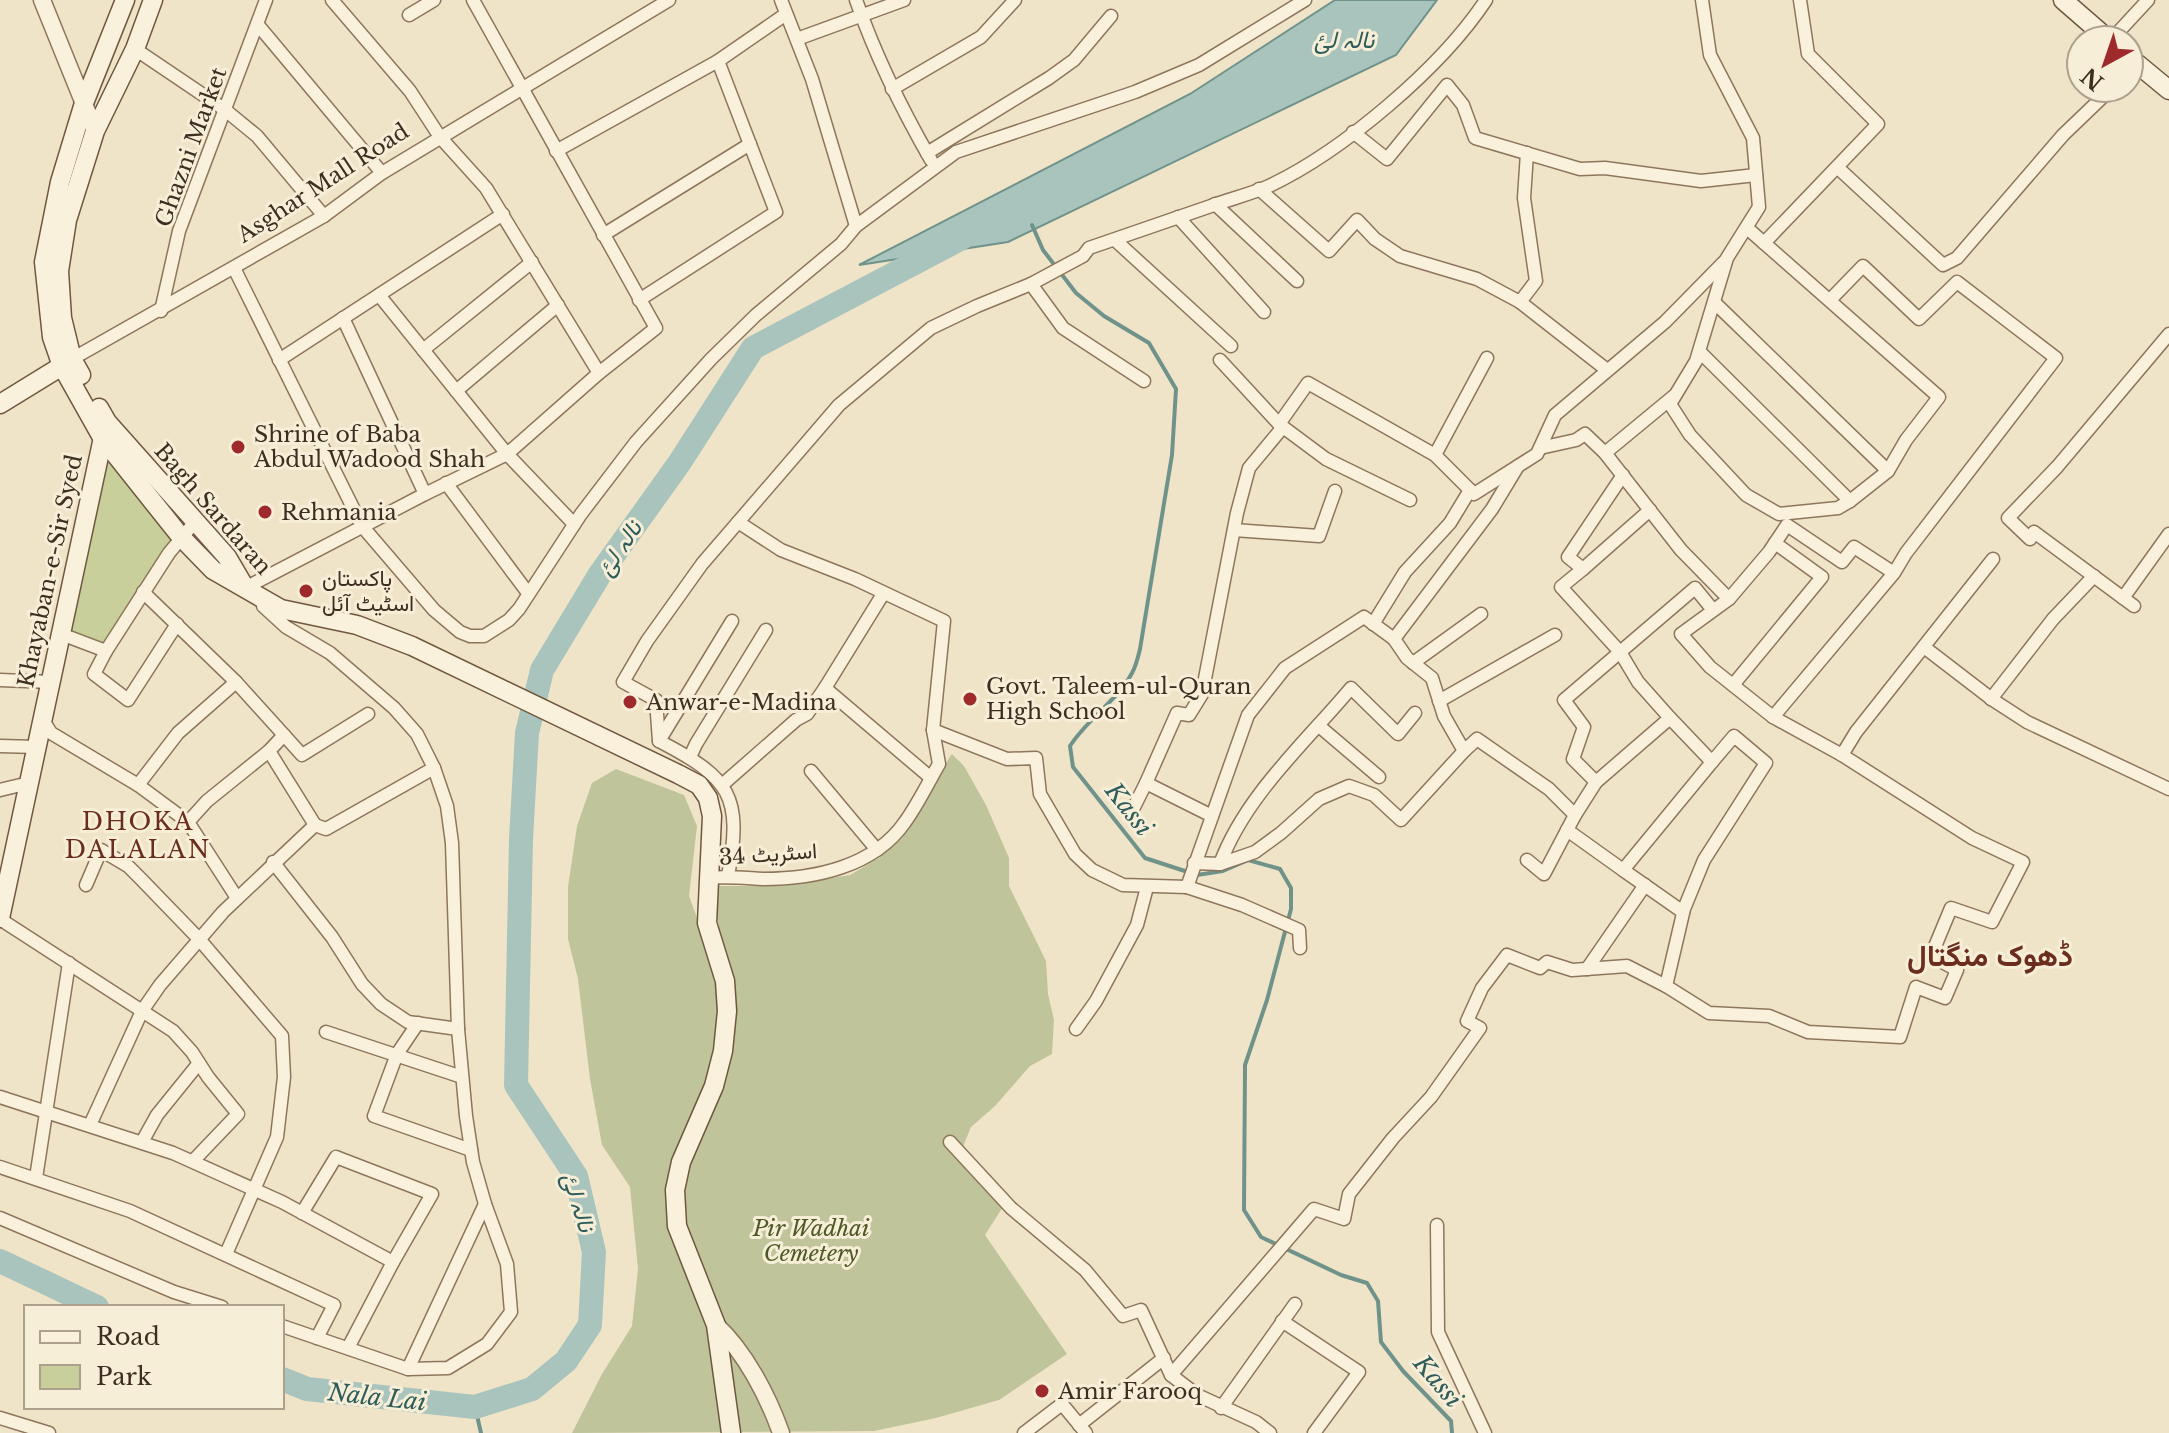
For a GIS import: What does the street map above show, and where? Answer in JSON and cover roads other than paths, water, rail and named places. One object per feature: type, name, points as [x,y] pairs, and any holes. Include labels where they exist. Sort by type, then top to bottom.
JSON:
[{"type":"main road","points":[[125,0],[84,103],[60,182],[44,262],[52,337],[105,430],[181,537],[213,570],[245,588]]},
{"type":"main road","points":[[67,362],[59,271],[67,220],[95,131],[135,49],[153,0]]},
{"type":"main road","points":[[2063,0],[2091,24]]},
{"type":"main road","points":[[2145,74],[2169,90]]},
{"type":"main road","name":"Asghar Mall Road","points":[[0,404],[67,362]]},
{"type":"main road","name":"Bagh Sardaran","points":[[105,430],[227,557],[245,588],[281,609],[341,621],[412,646],[699,785],[710,807],[707,878]]},
{"type":"main road","name":"Khayaban-e-Sir Syed","points":[[0,919],[105,430]]},
{"type":"main road","points":[[707,878],[707,923],[725,981],[727,1011],[723,1051],[714,1086],[681,1162],[675,1190],[677,1226],[716,1325],[731,1433]]},
{"type":"street","points":[[42,0],[95,131]]},
{"type":"street","name":"Ghazni Market","points":[[161,311],[179,231],[266,0]]},
{"type":"street","points":[[332,0],[410,91],[440,137],[486,188],[599,373]]},
{"type":"street","points":[[409,15],[434,0]]},
{"type":"street","points":[[284,1327],[408,1369],[448,1368],[487,1344],[511,1312],[507,1264],[485,1204],[471,1150],[458,1029],[452,843],[447,806],[434,768],[417,734],[394,708],[330,653],[286,627],[245,588],[507,454],[599,373],[656,328],[473,0]]},
{"type":"street","points":[[639,0],[646,14]]},
{"type":"street","name":"Asghar Mall Road","points":[[67,362],[324,216],[382,173],[669,0]]},
{"type":"street","points":[[781,0],[812,79],[856,226]]},
{"type":"street","points":[[856,0],[892,89],[935,167]]},
{"type":"street","points":[[797,39],[904,0]]},
{"type":"street","points":[[892,89],[981,37],[1015,0]]},
{"type":"street","points":[[234,268],[362,526],[434,610],[460,632],[484,636],[509,620],[574,524],[636,442],[711,359],[786,288],[841,244],[856,226],[956,152],[1135,92],[1199,65],[1305,0]]},
{"type":"street","points":[[659,741],[656,700],[623,682],[656,628],[702,564],[839,405],[931,328],[1031,284],[1083,256],[1089,248],[1259,189],[1318,157],[1413,83],[1469,26],[1486,0]]},
{"type":"street","points":[[1131,813],[1177,713],[1189,715],[1202,694],[1249,468],[1308,383],[1435,455],[1474,494],[1537,454],[1555,415],[1665,322],[1727,258],[1759,207],[1753,138],[1710,55],[1702,0]]},
{"type":"street","points":[[1764,243],[1878,124],[1808,54],[1800,0]]},
{"type":"street","points":[[2125,24],[2148,0]]},
{"type":"street","points":[[556,151],[718,61],[786,14]]},
{"type":"street","points":[[927,153],[1074,60],[1111,16]]},
{"type":"street","points":[[258,25],[382,173]]},
{"type":"street","points":[[135,49],[224,109],[257,136],[324,216]]},
{"type":"street","points":[[639,300],[776,212],[718,61]]},
{"type":"street","points":[[1353,132],[1387,159],[1447,85],[1463,105],[1475,138],[1580,169],[1605,168],[1701,181],[1756,175]]},
{"type":"street","points":[[1837,167],[1943,265],[1957,258],[2063,135],[2095,104]]},
{"type":"street","points":[[603,235],[750,144]]},
{"type":"street","points":[[1520,302],[1536,281],[1524,198],[1527,153]]},
{"type":"street","points":[[1259,189],[1329,251],[1357,220],[1375,239],[1400,256],[1477,279],[1520,302],[1607,370]]},
{"type":"street","points":[[1215,204],[1297,281]]},
{"type":"street","points":[[279,360],[503,214]]},
{"type":"street","points":[[1178,217],[1264,312]]},
{"type":"street","points":[[1727,258],[1699,351],[1670,404],[1690,435],[1746,495],[1779,514],[1838,508],[1888,471],[1906,440],[1939,397],[1747,228]]},
{"type":"street","points":[[1115,240],[1231,346]]},
{"type":"street","points":[[423,350],[532,262]]},
{"type":"street","points":[[1773,717],[1894,573],[1906,553],[2056,358],[1957,282],[1919,319],[1863,266],[1830,300]]},
{"type":"street","points":[[1031,284],[1063,328],[1144,381]]},
{"type":"street","points":[[379,295],[507,454],[574,524]]},
{"type":"street","points":[[1715,303],[1888,471]]},
{"type":"street","points":[[456,391],[558,305]]},
{"type":"street","points":[[343,318],[425,494]]},
{"type":"street","points":[[2169,334],[2057,467],[2008,518],[2030,539],[2034,532],[2128,602],[2169,534]]},
{"type":"street","points":[[1699,351],[1850,501]]},
{"type":"street","points":[[1435,455],[1487,358]]},
{"type":"street","points":[[1220,360],[1281,426],[1326,459],[1410,500]]},
{"type":"street","points":[[1605,453],[1677,393]]},
{"type":"street","points":[[1540,448],[1576,440],[1585,434],[1605,453],[1681,550],[1729,599]]},
{"type":"street","points":[[1394,639],[1492,509],[1518,466]]},
{"type":"street","points":[[1583,569],[1568,557],[1623,475]]},
{"type":"street","points":[[446,483],[528,593]]},
{"type":"street","points":[[1373,624],[1405,572],[1450,523],[1470,490]]},
{"type":"street","points":[[1234,530],[1319,536],[1335,491]]},
{"type":"street","points":[[1650,510],[1561,587],[1620,652],[1638,682],[1712,762]]},
{"type":"street","points":[[722,785],[807,714],[883,594],[855,579],[777,548],[738,522]]},
{"type":"street","points":[[177,624],[128,700],[94,674],[143,592],[194,523]]},
{"type":"street","points":[[1171,1375],[1314,1209],[1344,1219],[1349,1194],[1393,1138],[1431,1097],[1480,1028],[1467,1021],[1482,988],[1507,955],[1540,968],[1547,962],[1572,970],[1627,966],[1709,1013],[1769,1016],[1808,1032],[1900,1037],[1916,987],[1945,998],[1957,970],[1931,956],[1951,908],[1992,922],[2023,862],[1972,838],[1842,755],[1773,717],[1710,667],[1681,634],[1729,599],[1787,525],[1842,562],[1854,547],[1894,573]]},
{"type":"street","points":[[1733,685],[1822,577],[1775,543]]},
{"type":"street","points":[[1842,755],[1856,732],[1993,559]]},
{"type":"street","points":[[1991,699],[2053,619],[2094,576]]},
{"type":"street","points":[[1596,782],[1573,759],[1584,727],[1564,700],[1695,588],[1713,610]]},
{"type":"street","points":[[143,592],[236,682],[302,755],[368,714]]},
{"type":"street","name":"اسٹریٹ 34","points":[[707,878],[809,876],[859,862],[877,850],[904,823],[939,764],[933,730],[944,621],[883,594]]},
{"type":"street","points":[[1413,663],[1481,614]]},
{"type":"street","points":[[1187,887],[1248,715],[1285,668],[1364,617],[1394,639],[1413,663],[1432,678],[1444,716],[1464,751]]},
{"type":"street","points":[[659,741],[732,621]]},
{"type":"street","points":[[690,757],[766,630]]},
{"type":"street","points":[[61,634],[106,651]]},
{"type":"street","points":[[1439,701],[1555,635]]},
{"type":"street","points":[[1924,647],[1991,699],[2027,722],[2169,789]]},
{"type":"street","points":[[0,680],[51,682]]},
{"type":"street","points":[[138,785],[178,733],[236,682]]},
{"type":"street","points":[[825,688],[931,778]]},
{"type":"street","points":[[1220,864],[1230,837],[1266,785],[1351,688],[1398,734],[1415,713]]},
{"type":"street","points":[[1527,860],[1544,874],[1596,782],[1670,718]]},
{"type":"street","points":[[43,720],[51,733],[138,785],[188,822],[237,898]]},
{"type":"street","points":[[1319,726],[1379,777]]},
{"type":"street","points":[[933,730],[1007,759],[1036,758],[1040,794],[1075,854],[1092,870],[1123,885],[1187,887],[1280,921],[1299,930],[1300,948]]},
{"type":"street","points":[[188,822],[207,801],[284,735]]},
{"type":"street","points":[[1623,870],[1734,736],[1766,763],[1704,860],[1683,912],[1666,986]]},
{"type":"street","points":[[1194,863],[1220,864],[1255,852],[1319,799],[1349,786],[1374,795],[1401,820],[1477,739],[1549,789],[1575,815]]},
{"type":"street","points":[[659,741],[714,774],[728,791],[733,838],[728,876]]},
{"type":"street","points":[[0,746],[37,747]]},
{"type":"street","points":[[269,751],[315,825],[326,829],[434,768]]},
{"type":"street","points":[[811,771],[877,850]]},
{"type":"street","points":[[0,790],[29,783]]},
{"type":"street","points":[[1146,783],[1212,816]]},
{"type":"street","points":[[90,1125],[142,1011],[160,985],[237,898],[315,825]]},
{"type":"street","points":[[1567,830],[1683,912]]},
{"type":"street","points":[[86,885],[101,850],[128,866],[199,939],[282,1036],[284,1077],[277,1137],[226,1254]]},
{"type":"street","points":[[273,862],[332,937],[362,984],[393,1014],[408,1022],[458,1029]]},
{"type":"street","points":[[1587,969],[1645,885]]},
{"type":"street","points":[[1076,1029],[1096,1001],[1137,925],[1147,887]]},
{"type":"street","points":[[0,919],[173,1031],[199,1063],[238,1114],[193,1161]]},
{"type":"street","points":[[36,1178],[69,963]]},
{"type":"street","points":[[418,1023],[397,1054],[374,1116],[471,1150]]},
{"type":"street","points":[[326,1032],[462,1077]]},
{"type":"street","points":[[142,1142],[157,1115],[199,1063]]},
{"type":"street","points":[[0,1097],[193,1161],[302,1213],[393,1262]]},
{"type":"street","points":[[950,1142],[1011,1208],[1085,1270],[1123,1316],[1141,1310],[1171,1375],[1197,1395],[1256,1422],[1270,1433]]},
{"type":"street","points":[[302,1213],[336,1157],[432,1194],[348,1348]]},
{"type":"street","points":[[0,1167],[130,1211],[334,1305],[317,1338]]},
{"type":"street","points":[[408,1369],[485,1204]]},
{"type":"street","points":[[0,1218],[174,1292],[216,1305]]},
{"type":"street","points":[[1437,1225],[1438,1332],[1485,1433]]},
{"type":"street","points":[[1221,1408],[1295,1304]]},
{"type":"street","points":[[1282,1321],[1359,1372],[1314,1433]]},
{"type":"street","points":[[716,1325],[731,1339],[745,1362],[781,1433]]},
{"type":"street","points":[[1024,1433],[1062,1404],[1082,1429],[1164,1358]]},
{"type":"street","points":[[0,1418],[49,1433]]},
{"type":"water","name":"نالہ لئ","points":[[1335,0],[1437,0],[1396,55],[1008,242],[859,265],[1190,94]]},
{"type":"waterway","name":"Kassi","points":[[1032,225],[1043,250],[1076,293],[1104,316],[1149,343],[1176,389],[1172,455],[1138,658],[1126,683],[1070,746],[1073,767],[1145,858],[1197,875],[1223,871],[1248,860],[1280,869],[1291,888],[1291,909],[1267,1000],[1245,1065],[1244,1210],[1261,1237],[1341,1275],[1367,1283],[1378,1301],[1381,1342],[1403,1371],[1451,1421],[1452,1433]]},
{"type":"waterway","name":"نالہ لئ","points":[[284,1380],[307,1389],[475,1407],[532,1389],[566,1361],[590,1325],[594,1252],[576,1176],[516,1085],[521,839],[527,733],[542,670],[600,574],[680,462],[753,348],[962,238]]},
{"type":"waterway","name":"Nala Lai","points":[[0,1261],[93,1305]]},
{"type":"waterway","points":[[475,1407],[481,1433]]},
{"type":"place","name":"Shrine of Baba Abdul Wadood Shah","points":[[238,447]]},
{"type":"place","name":"Rehmania","points":[[265,512]]},
{"type":"place","name":"پاکستان اسٹیٹ آئل","points":[[306,591]]},
{"type":"place","name":"Govt. Taleem-ul-Quran High School","points":[[970,699]]},
{"type":"place","name":"Anwar-e-Madina","points":[[630,702]]},
{"type":"place","name":"Amir Farooq","points":[[1042,1391]]},
{"type":"district","name":"DHOKA DALALAN","points":[[138,835]]},
{"type":"district","name":"ڈھوک منگتال","points":[[1990,955]]},
{"type":"park label","name":"Pir Wadhai Cemetery","points":[[811,1240]]}]
